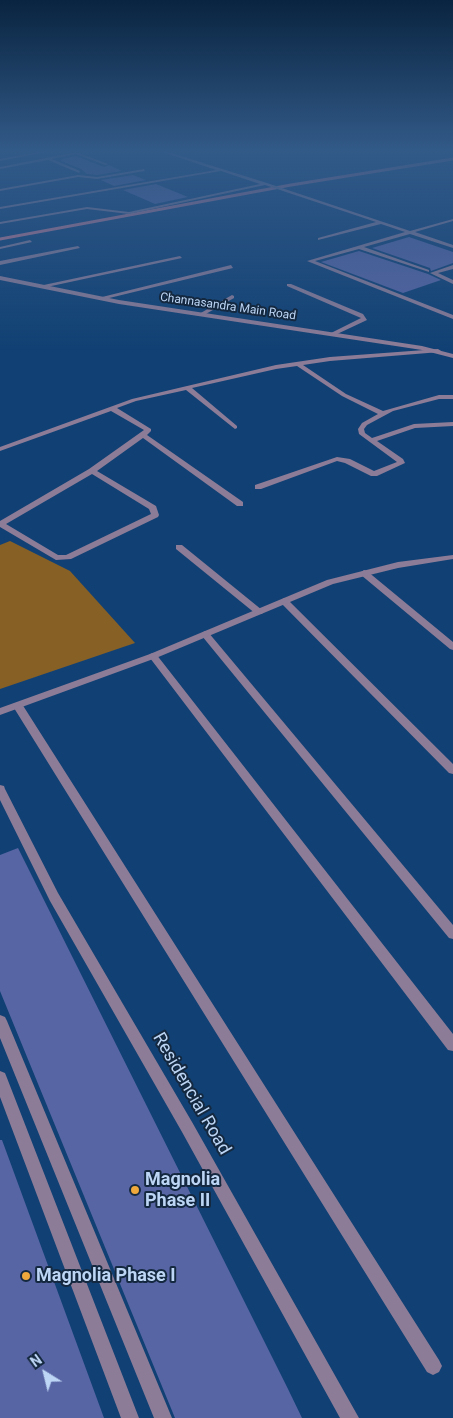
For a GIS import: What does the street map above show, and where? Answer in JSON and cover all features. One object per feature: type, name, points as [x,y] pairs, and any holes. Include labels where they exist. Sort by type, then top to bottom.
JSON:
[{"type":"street","points":[[0,223],[28,218]]},
{"type":"street","points":[[371,218],[413,232],[453,249]]},
{"type":"street","points":[[453,220],[310,261],[453,317]]},
{"type":"street","points":[[320,239],[383,222]]},
{"type":"street","points":[[405,234],[453,249]]},
{"type":"street","points":[[0,248],[30,242]]},
{"type":"street","points":[[0,264],[78,247]]},
{"type":"street","points":[[359,247],[427,271]]},
{"type":"street","points":[[42,286],[180,257]]},
{"type":"street","points":[[101,298],[231,267]]},
{"type":"street","points":[[453,267],[433,273],[453,282]]},
{"type":"street","name":"Channasandra Main Road","points":[[0,278],[101,298],[438,351],[453,356]]},
{"type":"street","points":[[290,285],[361,315],[364,318],[364,320],[333,334]]},
{"type":"street","points":[[202,314],[232,297]]},
{"type":"street","points":[[0,449],[134,400],[276,367],[330,359],[438,351]]},
{"type":"street","points":[[298,364],[344,394],[383,414]]},
{"type":"street","points":[[188,388],[235,426]]},
{"type":"street","points":[[258,487],[337,459],[347,461],[374,474],[401,463],[362,434],[361,429],[364,424],[383,414],[439,397],[453,397]]},
{"type":"street","points":[[3,523],[92,471],[149,430],[112,408]]},
{"type":"street","points":[[371,441],[414,426],[453,424]]},
{"type":"street","points":[[143,435],[240,504]]},
{"type":"street","points":[[0,514],[3,523],[56,558],[68,557],[155,515],[153,508],[92,471]]},
{"type":"street","points":[[179,547],[259,612]]},
{"type":"street","points":[[0,712],[153,656],[330,582],[398,565],[453,557]]},
{"type":"street","points":[[364,573],[453,647]]},
{"type":"street","points":[[284,601],[453,770]]},
{"type":"street","points":[[205,634],[453,934]]},
{"type":"street","points":[[153,656],[453,1045]]},
{"type":"street","points":[[0,716],[18,706]]},
{"type":"street","points":[[18,706],[433,1366]]},
{"type":"street","name":"Residencial Road","points":[[0,789],[54,897],[187,1127],[350,1418]]},
{"type":"street","points":[[0,1021],[163,1418]]},
{"type":"street","points":[[0,1078],[130,1418]]},
{"type":"shaded area","points":[[10,541],[70,571],[135,643],[0,689],[0,545]]},
{"type":"building","points":[[409,237],[453,252],[453,263],[431,271],[430,268],[372,248]]},
{"type":"building","points":[[359,251],[441,280],[403,293],[321,262]]},
{"type":"building","name":"Magnolia Phase II","points":[[18,848],[302,1418],[175,1418],[0,991],[0,855]]},
{"type":"building","name":"Magnolia Phase I","points":[[0,1140],[2,1140],[104,1418],[0,1418]]},
{"type":"waterway","points":[[0,239],[112,218]]},
{"type":"place","name":"Magnolia Phase II","points":[[135,1190]]},
{"type":"place","name":"Magnolia Phase I","points":[[26,1276]]}]
